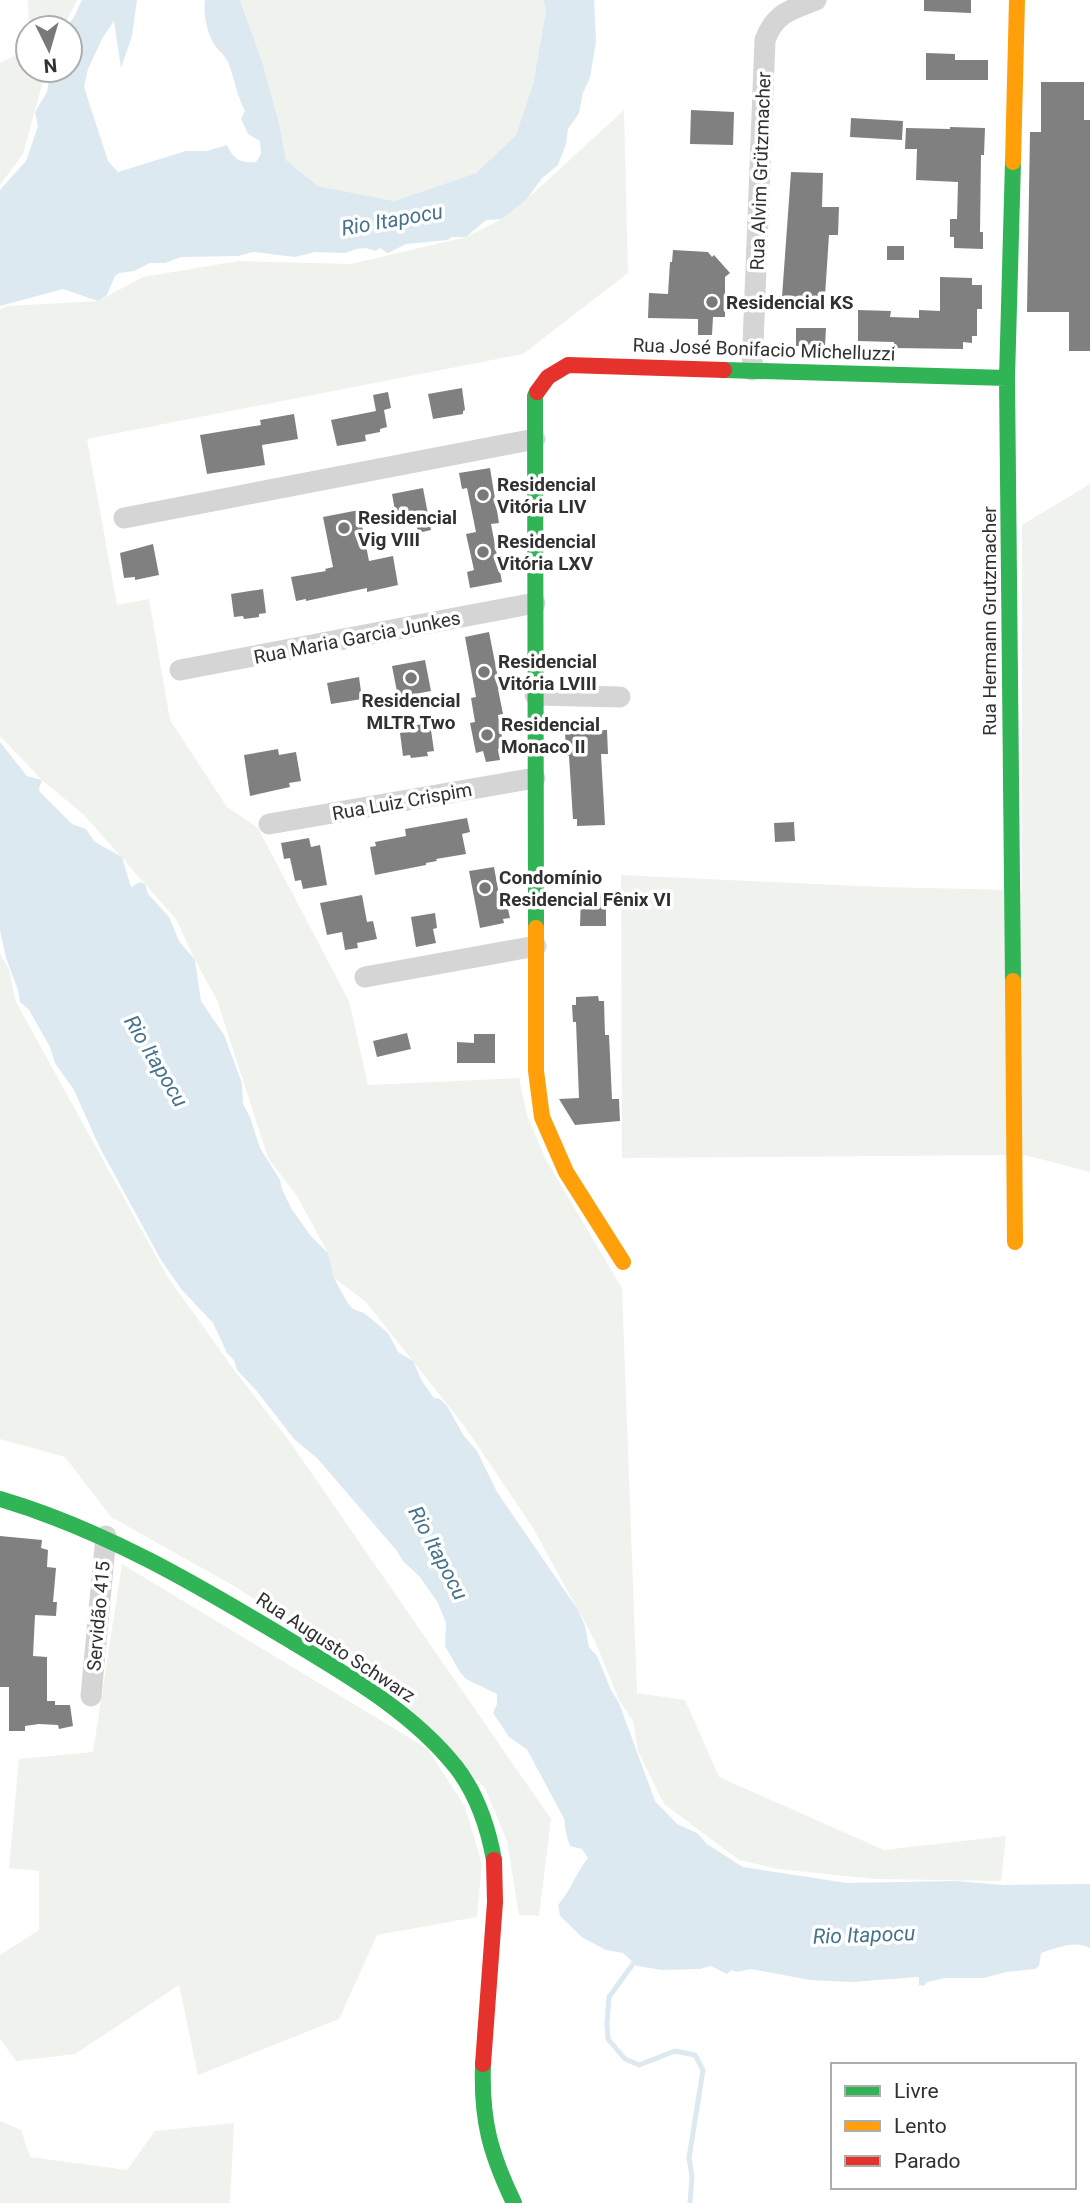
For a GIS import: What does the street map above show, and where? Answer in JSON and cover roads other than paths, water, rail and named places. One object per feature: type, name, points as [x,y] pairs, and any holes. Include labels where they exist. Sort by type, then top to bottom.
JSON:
[{"type":"street","name":"Rua Alvim Grützmacher","points":[[752,370],[765,40],[771,25],[780,15],[816,0]]},
{"type":"street","name":"Rua Hermann Grutzmacher","points":[[1015,1241],[1007,377],[1017,0]]},
{"type":"street","name":"Rua José Bonifacio Michelluzzi","points":[[535,439],[535,396],[541,382],[552,372],[568,365],[1007,377]]},
{"type":"street","points":[[124,518],[535,439],[536,1066],[542,1118],[556,1154],[623,1262]]},
{"type":"street","name":"Rua Maria Garcia Junkes","points":[[180,670],[535,603]]},
{"type":"street","points":[[535,695],[620,696]]},
{"type":"street","name":"Rua Luiz Crispim","points":[[270,824],[535,778]]},
{"type":"street","points":[[365,977],[536,946]]},
{"type":"street","name":"Rua Augusto Schwarz","points":[[0,1499],[48,1513],[106,1536],[185,1576],[388,1703],[420,1728],[457,1769],[476,1803],[488,1833],[494,1861],[484,2091],[491,2150],[514,2203]]},
{"type":"street","name":"Servidão 415","points":[[91,1696],[106,1536]]},
{"type":"water","points":[[82,0],[137,0],[132,36],[121,68],[114,21],[88,69],[84,87],[108,161],[118,172],[186,151],[207,151],[227,145],[238,160],[256,162],[261,154],[260,141],[248,134],[241,119],[245,111],[230,68],[212,39],[205,17],[205,0],[240,0],[263,64],[286,160],[318,186],[394,201],[476,173],[516,135],[533,84],[546,11],[543,0],[594,0],[596,42],[590,78],[583,93],[579,113],[568,129],[558,165],[542,178],[527,199],[502,219],[486,220],[466,237],[406,244],[388,253],[380,248],[376,251],[366,248],[346,253],[315,252],[295,257],[253,252],[238,256],[181,257],[119,273],[107,295],[98,301],[63,289],[0,306],[0,190],[26,161],[38,126],[35,112],[47,92],[48,84],[84,84],[84,14],[75,14]]},
{"type":"water","points":[[0,742],[27,776],[42,780],[40,792],[72,824],[86,829],[95,842],[122,857],[131,887],[140,882],[145,884],[148,894],[169,917],[179,941],[195,960],[201,1001],[224,1035],[242,1083],[243,1104],[260,1148],[280,1180],[291,1208],[310,1235],[328,1253],[334,1278],[347,1302],[388,1333],[398,1352],[413,1361],[434,1398],[440,1399],[447,1406],[464,1436],[477,1451],[497,1492],[578,1610],[585,1626],[589,1647],[597,1656],[619,1703],[655,1801],[677,1824],[697,1833],[707,1844],[743,1867],[847,1883],[956,1881],[1003,1885],[1090,1884],[1090,1948],[1072,1945],[1041,1953],[1039,1966],[1035,1969],[984,1978],[945,1978],[927,1982],[924,1986],[919,1985],[917,1977],[852,1982],[810,1980],[751,1969],[737,1972],[732,1970],[727,1974],[711,1966],[662,1970],[637,1966],[623,1953],[606,1950],[583,1938],[560,1916],[558,1905],[588,1858],[582,1849],[570,1846],[565,1829],[564,1815],[571,1784],[563,1774],[567,1768],[563,1767],[558,1775],[551,1775],[544,1761],[509,1737],[493,1713],[497,1694],[466,1679],[445,1646],[446,1623],[438,1603],[420,1577],[403,1561],[317,1458],[294,1439],[237,1370],[213,1323],[182,1290],[161,1260],[99,1146],[74,1090],[55,1063],[50,1047],[29,1010],[20,1002],[0,930]]},
{"type":"waterway","name":"Rio Itapocu","points":[[539,1740],[577,1811],[591,1826]]},
{"type":"waterway","points":[[638,1957],[609,1997],[608,2039],[625,2059],[639,2065],[675,2051],[695,2055],[703,2070],[689,2158],[692,2176],[690,2203]]},
{"type":"place","name":"Residencial KS","points":[[712,302]]},
{"type":"place","name":"Residencial Vitória LIV","points":[[483,495]]},
{"type":"place","name":"Residencial Vig VIII","points":[[344,528]]},
{"type":"place","name":"Residencial Vitória LXV","points":[[483,552]]},
{"type":"place","name":"Residencial Vitória LVIII","points":[[484,672]]},
{"type":"place","name":"Residencial MLTR Two","points":[[411,678]]},
{"type":"place","name":"Residencial Monaco II","points":[[487,735]]},
{"type":"place","name":"Condomínio Residencial Fênix VI","points":[[485,888]]}]
